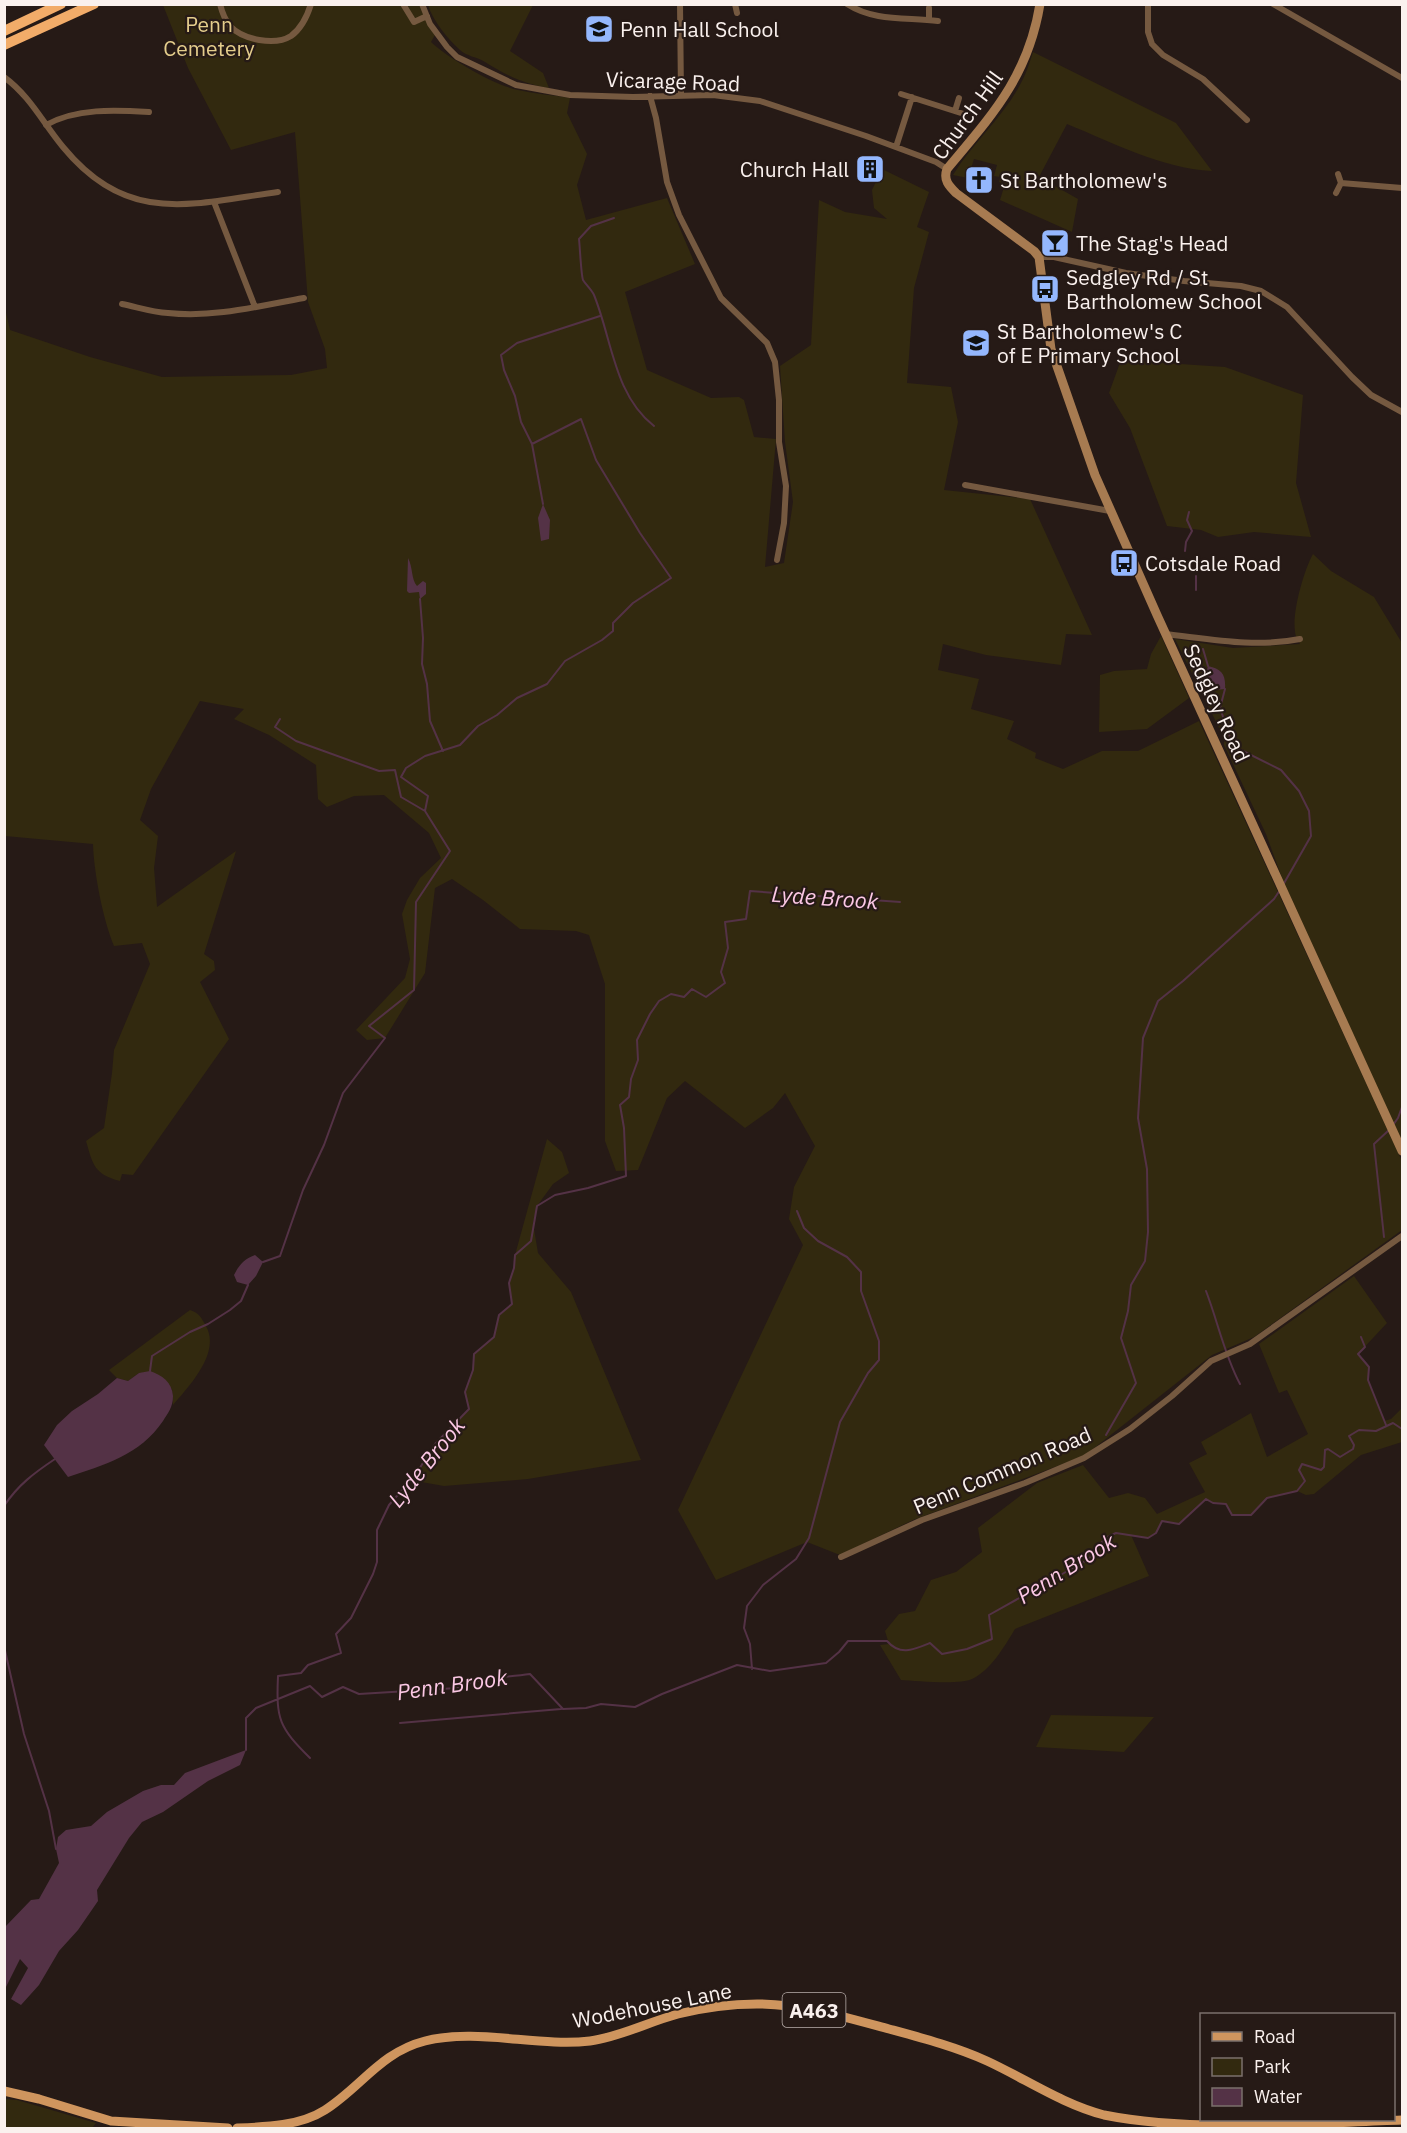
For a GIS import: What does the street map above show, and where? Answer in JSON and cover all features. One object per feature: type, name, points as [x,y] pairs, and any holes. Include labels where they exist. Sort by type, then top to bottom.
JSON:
[{"type":"highway","points":[[4,31],[61,4]]},
{"type":"highway","points":[[4,45],[94,4]]},
{"type":"main road","name":"Wodehouse Lane","points":[[237,2128],[301,2121],[324,2111],[375,2067],[399,2051],[426,2041],[466,2037],[590,2041],[679,2014],[755,2004],[798,2007],[906,2033],[975,2055],[1058,2097],[1101,2115],[1143,2123],[1246,2127],[1380,2121]]},
{"type":"main road","points":[[4,2091],[111,2121],[228,2128]]},
{"type":"street","points":[[220,4],[226,20],[236,31],[247,36],[269,40],[290,37],[305,21],[311,4]]},
{"type":"street","name":"Vicarage Road","points":[[422,4],[447,47],[457,57],[516,85],[570,95],[681,95],[735,97],[760,101],[936,162],[946,174]]},
{"type":"street","points":[[680,4],[681,95]]},
{"type":"street","points":[[735,4],[737,13]]},
{"type":"street","points":[[847,4],[860,12],[878,17],[938,21]]},
{"type":"street","name":"Church Hill","points":[[946,174],[1015,81],[1033,36],[1040,4]]},
{"type":"street","points":[[1148,4],[1148,32],[1152,45],[1163,55],[1215,89],[1247,120]]},
{"type":"street","points":[[1273,4],[1402,78]]},
{"type":"street","points":[[404,6],[414,22],[427,16]]},
{"type":"street","points":[[929,8],[929,20]]},
{"type":"street","points":[[4,77],[21,91],[73,158],[91,175],[115,191],[130,197],[176,206],[278,192]]},
{"type":"street","points":[[901,94],[964,114]]},
{"type":"street","points":[[650,96],[667,182],[679,214],[721,298],[767,343],[775,362],[779,400],[779,442],[786,486],[784,522],[777,560]]},
{"type":"street","points":[[896,147],[912,97]]},
{"type":"street","points":[[954,111],[959,98]]},
{"type":"street","points":[[46,125],[62,117],[78,114],[116,111],[149,112]]},
{"type":"street","points":[[946,174],[950,186],[956,193],[1039,257],[1054,257],[1126,273],[1241,286],[1261,291],[1287,307],[1347,372],[1371,394],[1402,412]]},
{"type":"street","points":[[1336,193],[1341,183],[1338,174]]},
{"type":"street","points":[[1341,183],[1402,188]]},
{"type":"street","points":[[214,202],[255,307]]},
{"type":"street","name":"Sedgley Road","points":[[1039,257],[1051,349],[1084,450],[1165,634],[1402,1151]]},
{"type":"street","points":[[122,304],[167,313],[227,313],[304,298]]},
{"type":"street","points":[[965,485],[1110,511]]},
{"type":"street","points":[[1165,634],[1245,643],[1276,644],[1300,639]]},
{"type":"street","name":"Penn Common Road","points":[[841,1557],[922,1520],[1025,1483],[1084,1458],[1130,1429],[1211,1361],[1250,1344],[1402,1236]]},
{"type":"green space","name":"Penn Cemetery","points":[[163,5],[421,5],[435,35],[431,42],[460,63],[508,87],[531,93],[570,98],[567,113],[587,154],[577,185],[586,220],[667,198],[695,264],[625,292],[647,370],[711,398],[739,397],[744,400],[754,437],[776,439],[765,567],[784,563],[793,502],[785,442],[780,366],[811,345],[819,200],[845,212],[887,219],[874,208],[872,190],[882,169],[929,192],[917,227],[929,232],[914,288],[907,383],[951,387],[958,422],[944,490],[1030,499],[1092,635],[1066,634],[1061,665],[986,655],[943,644],[938,670],[979,679],[971,709],[1014,721],[1007,739],[1036,753],[1035,758],[1063,769],[1102,751],[1138,751],[1199,721],[1402,1161],[1402,1230],[1254,1337],[1212,1355],[1084,1456],[913,1520],[840,1555],[807,1542],[716,1580],[678,1510],[803,1245],[789,1219],[794,1187],[815,1146],[785,1093],[773,1108],[745,1128],[685,1081],[667,1098],[638,1170],[616,1171],[605,1141],[605,984],[589,935],[576,931],[520,929],[452,879],[435,888],[425,973],[385,1038],[367,1040],[356,1030],[405,978],[410,959],[402,914],[407,900],[420,878],[441,858],[429,833],[384,795],[354,796],[327,807],[318,799],[316,765],[269,735],[234,719],[244,709],[200,701],[151,789],[140,820],[158,836],[154,868],[157,907],[236,851],[204,954],[214,961],[215,970],[200,982],[229,1039],[133,1175],[122,1174],[120,1181],[100,1172],[93,1162],[86,1141],[104,1128],[114,1050],[150,964],[142,943],[114,946],[100,896],[93,844],[5,836],[4,304],[10,330],[90,357],[162,377],[291,375],[327,368],[325,349],[308,302],[295,132],[231,150],[188,68]]},
{"type":"green space","points":[[428,5],[533,5],[510,51],[543,73],[549,88],[515,78],[462,52],[441,29]]},
{"type":"green space","points":[[1033,52],[1176,123],[1212,171],[1156,160],[1067,124],[1039,177],[1078,199],[1072,232],[1000,200],[1005,184],[999,182],[1000,177],[994,176],[997,165],[974,159],[968,178],[953,175],[1016,92]]},
{"type":"green space","points":[[1121,360],[1225,367],[1303,395],[1296,483],[1311,537],[1254,532],[1218,537],[1201,530],[1167,526],[1130,428],[1109,393]]},
{"type":"green space","points":[[1313,554],[1331,571],[1374,597],[1402,643],[1402,1142],[1282,878],[1266,834],[1224,745],[1224,738],[1175,639],[1233,648],[1300,644],[1295,633],[1295,613],[1303,580]]},
{"type":"green space","points":[[1161,636],[1189,698],[1147,729],[1099,732],[1100,675],[1114,671],[1147,669],[1151,654]]},
{"type":"green space","points":[[547,1139],[562,1152],[569,1173],[553,1184],[537,1206],[533,1223],[538,1253],[571,1292],[641,1460],[528,1479],[444,1486],[410,1480],[435,1444],[469,1409],[465,1392],[473,1370],[474,1354],[494,1337],[499,1315],[512,1304],[509,1283]]},
{"type":"green space","points":[[1354,1276],[1387,1323],[1358,1354],[1369,1367],[1368,1380],[1384,1421],[1391,1419],[1402,1408],[1402,1442],[1361,1455],[1314,1494],[1306,1495],[1297,1491],[1267,1498],[1251,1515],[1232,1515],[1226,1504],[1213,1503],[1206,1499],[1179,1524],[1162,1521],[1156,1533],[1148,1538],[1131,1535],[1149,1576],[1015,1629],[991,1664],[972,1679],[949,1682],[901,1680],[880,1645],[889,1644],[885,1631],[899,1614],[915,1611],[931,1580],[956,1572],[982,1552],[978,1528],[1037,1483],[1083,1465],[1109,1498],[1128,1493],[1145,1498],[1157,1514],[1205,1492],[1189,1463],[1207,1454],[1201,1442],[1251,1413],[1267,1457],[1308,1434],[1287,1390],[1279,1393],[1259,1344]]},
{"type":"green space","points":[[190,1310],[200,1316],[206,1326],[210,1336],[209,1347],[201,1368],[173,1405],[172,1389],[139,1373],[128,1381],[117,1378],[109,1370]]},
{"type":"green space","points":[[1051,1715],[1154,1717],[1124,1752],[1036,1747]]},
{"type":"green space","points":[[5,2099],[17,2100],[96,2123],[92,2128],[5,2128]]},
{"type":"water","points":[[543,504],[550,520],[549,539],[541,541],[538,518]]},
{"type":"water","points":[[408,558],[417,586],[423,581],[426,583],[426,594],[420,599],[419,592],[409,593],[407,591]]},
{"type":"water","points":[[1208,666],[1222,673],[1225,689],[1205,691],[1203,684]]},
{"type":"water","points":[[255,1255],[263,1262],[256,1276],[248,1285],[237,1282],[234,1275],[238,1268],[245,1260]]},
{"type":"water","points":[[150,1371],[166,1380],[173,1396],[171,1407],[154,1433],[120,1457],[68,1477],[44,1445],[57,1425],[117,1378],[128,1381],[139,1373]]},
{"type":"water","points":[[246,1750],[240,1765],[208,1781],[163,1812],[142,1822],[129,1838],[97,1890],[98,1901],[78,1930],[59,1951],[39,1985],[21,2005],[11,1999],[28,1968],[20,1959],[5,1989],[5,1927],[31,1900],[39,1899],[59,1863],[56,1849],[58,1837],[66,1830],[91,1826],[107,1812],[143,1791],[161,1785],[174,1785],[185,1773]]},
{"type":"waterway","points":[[614,218],[591,226],[579,239],[582,277],[594,295],[622,383],[630,399],[654,426]]},
{"type":"waterway","points":[[532,444],[521,422],[501,355],[517,343],[600,316]]},
{"type":"waterway","points":[[425,811],[428,796],[401,777],[406,768],[425,756],[460,745],[478,726],[497,715],[517,698],[547,684],[565,661],[602,640],[613,631],[613,623],[633,603],[671,578],[640,533],[596,460],[581,419],[532,444],[543,504]]},
{"type":"waterway","points":[[1185,551],[1186,542],[1192,531],[1187,520],[1189,512]]},
{"type":"waterway","points":[[1196,576],[1196,590]]},
{"type":"waterway","points":[[420,599],[422,664],[427,684],[430,721],[443,751]]},
{"type":"waterway","points":[[1203,649],[1208,666]]},
{"type":"waterway","points":[[1225,689],[1220,708],[1233,746],[1281,770],[1299,791],[1309,811],[1311,836],[1283,885]]},
{"type":"waterway","points":[[263,1262],[280,1256],[303,1190],[324,1145],[343,1093],[385,1038],[369,1026],[414,990],[416,902],[450,851],[425,811],[401,797],[395,770],[379,771],[296,741],[275,727],[280,719]]},
{"type":"waterway","points":[[1106,1435],[1136,1383],[1121,1338],[1128,1311],[1131,1285],[1145,1261],[1148,1232],[1147,1169],[1138,1118],[1143,1038],[1158,1001],[1274,899],[1280,890]]},
{"type":"waterway","name":"Lyde Brook","points":[[310,1758],[292,1738],[282,1722],[278,1703],[278,1676],[301,1673],[308,1665],[341,1653],[336,1634],[351,1618],[373,1574],[377,1562],[377,1530],[389,1505],[416,1474],[435,1444],[469,1409],[465,1392],[473,1370],[474,1354],[494,1337],[499,1315],[512,1304],[509,1283],[515,1255],[531,1241],[537,1206],[555,1195],[626,1176],[624,1128],[620,1105],[629,1097],[631,1079],[638,1060],[637,1040],[650,1014],[659,1001],[671,994],[684,997],[692,989],[706,997],[725,983],[721,972],[728,948],[725,922],[746,919],[750,891],[900,902]]},
{"type":"waterway","points":[[1393,1125],[1402,1107]]},
{"type":"waterway","points":[[1384,1237],[1374,1144],[1389,1130]]},
{"type":"waterway","points":[[752,1669],[750,1644],[744,1628],[747,1606],[763,1585],[796,1559],[809,1538],[840,1422],[868,1373],[879,1360],[879,1341],[861,1291],[861,1272],[847,1257],[818,1241],[804,1228],[797,1211]]},
{"type":"waterway","points":[[150,1371],[152,1356],[230,1310],[241,1301],[248,1285]]},
{"type":"waterway","points":[[1206,1291],[1225,1350],[1240,1384]]},
{"type":"waterway","points":[[1361,1337],[1365,1347],[1358,1354],[1369,1367],[1368,1380],[1386,1425]]},
{"type":"waterway","name":"Penn Brook","points":[[246,1750],[246,1718],[256,1708],[310,1686],[322,1697],[343,1687],[359,1694],[457,1688],[484,1679],[530,1674],[563,1709],[586,1708],[601,1704],[635,1707],[737,1665],[770,1671],[826,1663],[848,1641],[887,1641],[902,1650],[918,1648],[930,1643],[942,1654],[967,1649],[992,1639],[989,1615],[1089,1559],[1105,1538],[1116,1533],[1148,1538],[1156,1533],[1162,1521],[1179,1524],[1206,1499],[1213,1503],[1226,1504],[1232,1515],[1251,1515],[1267,1498],[1297,1491],[1305,1481],[1299,1470],[1302,1464],[1321,1470],[1324,1467],[1325,1450],[1328,1449],[1340,1457],[1353,1449],[1354,1445],[1349,1436],[1359,1430],[1376,1431],[1393,1423],[1402,1429]]},
{"type":"waterway","points":[[4,1506],[27,1480],[55,1459]]},
{"type":"waterway","points":[[4,1646],[24,1734],[49,1811],[56,1849]]},
{"type":"waterway","points":[[400,1723],[561,1709]]},
{"type":"place","name":"Penn Hall School","points":[[599,29]]},
{"type":"place","name":"Church Hall","points":[[870,169]]},
{"type":"place","name":"St Bartholomew's","points":[[979,180]]},
{"type":"place","name":"The Stag's Head","points":[[1055,243]]},
{"type":"place","name":"Sedgley Rd / St Bartholomew School","points":[[1045,289]]},
{"type":"place","name":"St Bartholomew's C of E Primary School","points":[[976,343]]},
{"type":"place","name":"Cotsdale Road","points":[[1124,563]]}]
